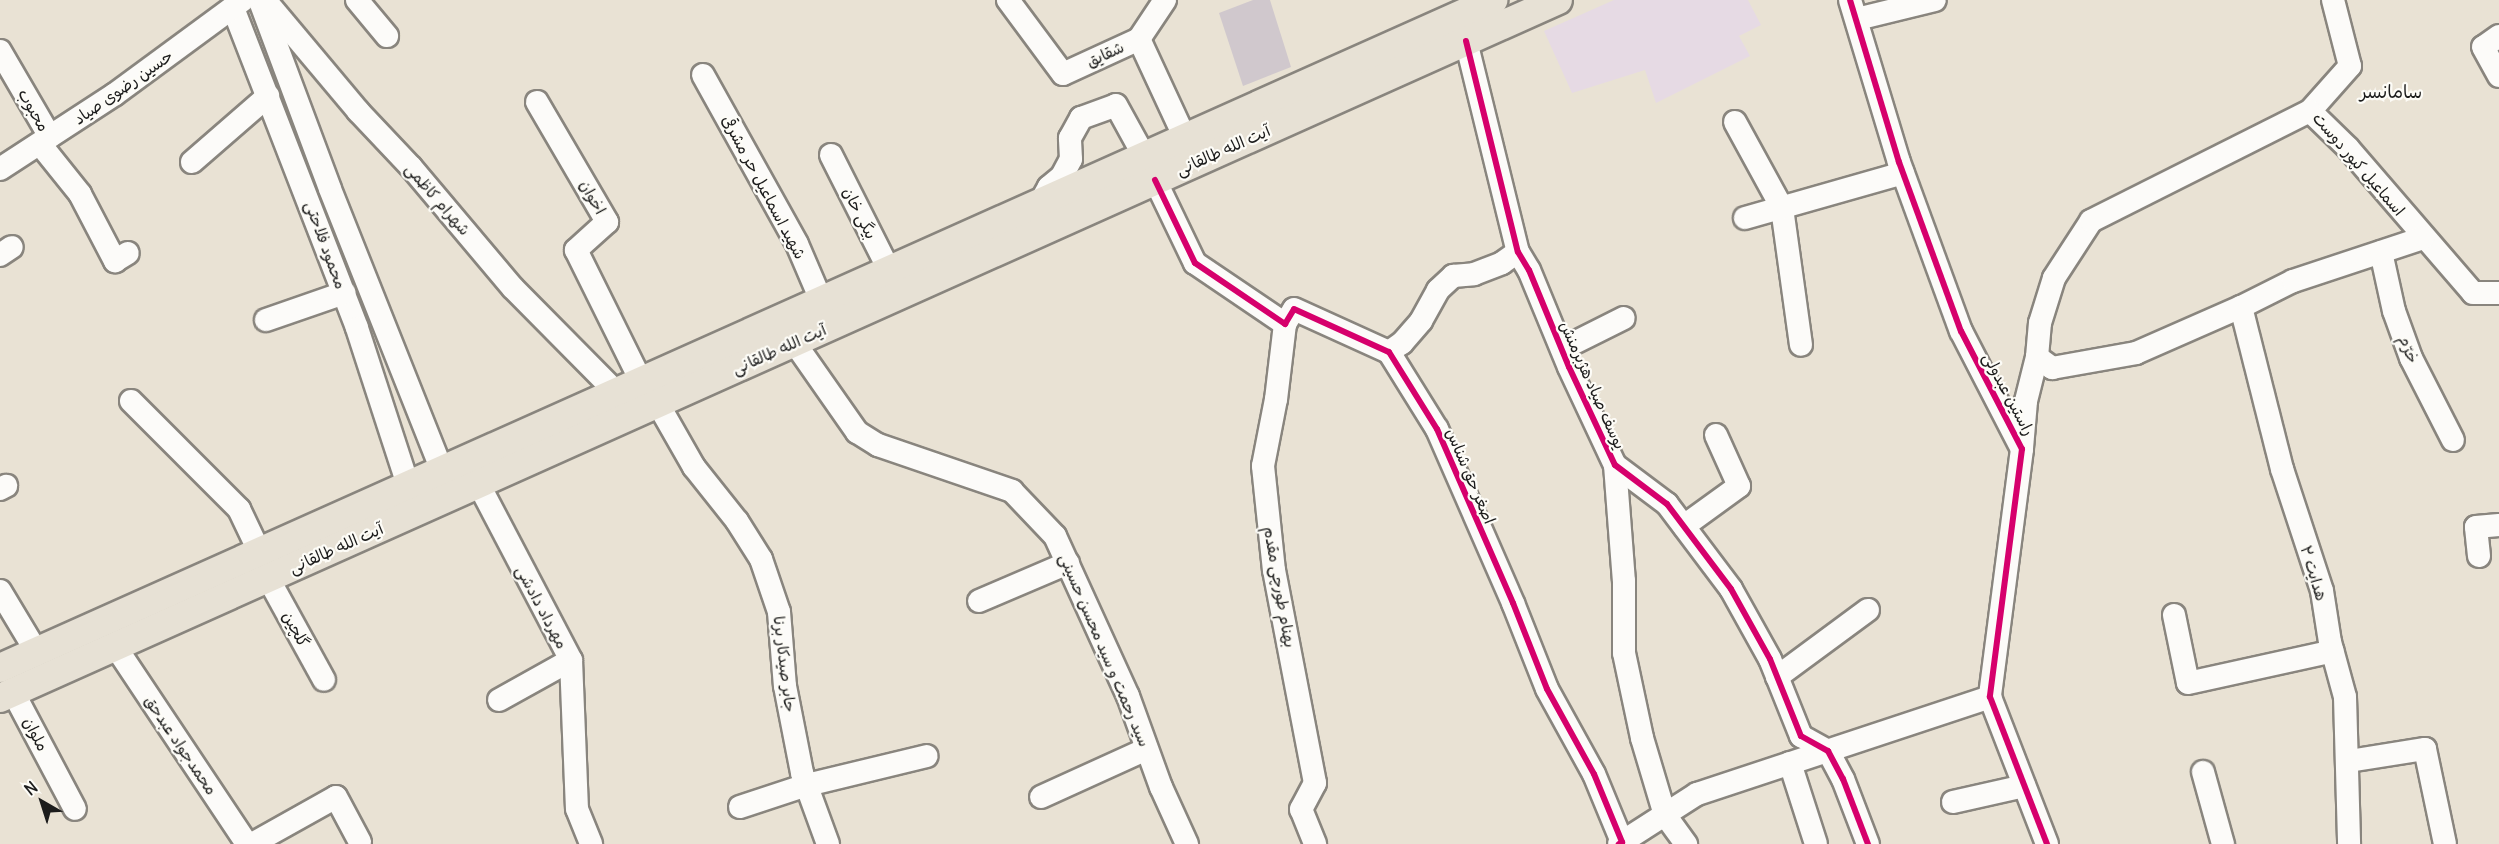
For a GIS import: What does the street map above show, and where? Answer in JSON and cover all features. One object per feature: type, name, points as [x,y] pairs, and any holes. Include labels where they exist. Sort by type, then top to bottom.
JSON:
[{"type":"main road","name":"آیت الله طالقانی","points":[[1191,150],[1492,0]]},
{"type":"main road","name":"آیت الله طالقانی","points":[[4,686],[115,646],[658,404],[794,342],[1150,168],[1466,41],[1558,0]]},
{"type":"main road","name":"آیت الله طالقانی","points":[[4,686],[36,651],[1040,202],[1150,168]]},
{"type":"main road","points":[[442,470],[452,496]]},
{"type":"street","name":"محمود فلاحتی","points":[[260,0],[330,189],[442,470]]},
{"type":"street","name":"شهرام کاظمی","points":[[265,0],[358,111],[411,167],[513,288],[629,387]]},
{"type":"street","points":[[357,0],[387,36]]},
{"type":"street","name":"شقایق","points":[[1008,0],[1063,74],[1139,39],[1191,150]]},
{"type":"street","points":[[1139,39],[1165,0]]},
{"type":"street","points":[[1854,9],[1935,0]]},
{"type":"street","name":"اسماعیل کپور دوست","points":[[2333,0],[2350,66],[2310,111],[2348,148],[2423,238],[2473,293],[2499,294]]},
{"type":"street","name":"محمود فلاحتی","points":[[238,4],[268,96],[357,327],[408,485]]},
{"type":"street","name":"حسین رضوی صیاد","points":[[0,169],[115,94],[238,4]]},
{"type":"street","name":"راستین عبدولی","points":[[1854,9],[1903,173],[1961,331],[2022,449]]},
{"type":"street","points":[[2499,36],[2483,47],[2499,76]]},
{"type":"street","name":"یوسف صیاد هژبرمنش","points":[[1466,41],[1518,252],[1529,270],[1615,465],[1667,504],[1731,589],[1777,677],[1801,736],[1828,751]]},
{"type":"street","name":"محبوب","points":[[0,51],[45,140],[80,194],[115,261],[128,253]]},
{"type":"street","name":"شهید اسماعیل حر مشرقی","points":[[703,75],[797,244],[821,300]]},
{"type":"street","points":[[192,162],[268,96]]},
{"type":"street","name":"اخوان","points":[[537,102],[607,222],[576,250],[629,387]]},
{"type":"street","points":[[1040,202],[1049,187],[1062,176],[1071,159],[1070,138],[1081,118],[1116,105],[1150,168],[1195,263],[1285,324],[1294,309],[1389,352],[1402,343],[1421,321],[1438,290],[1453,276],[1474,274],[1502,263],[1518,252]]},
{"type":"street","name":"راستین عبدولی","points":[[2047,844],[1990,697],[2022,449],[2026,401],[2037,357],[2040,323],[2054,278],[2091,221],[2310,111]]},
{"type":"street","points":[[1735,122],[1782,208],[1801,345]]},
{"type":"street","name":"بیگی خان","points":[[831,155],[889,270]]},
{"type":"street","points":[[1745,218],[1903,173]]},
{"type":"street","points":[[310,202],[330,189]]},
{"type":"street","points":[[2037,357],[2052,368],[2136,352],[2241,307],[2293,281],[2423,238]]},
{"type":"street","name":"خرّم","points":[[2381,252],[2394,310],[2411,358],[2452,440]]},
{"type":"street","points":[[267,320],[344,293]]},
{"type":"street","name":"هدایت ۲","points":[[2241,307],[2282,470],[2322,591],[2333,651],[2345,697],[2349,761],[2349,844]]},
{"type":"street","points":[[357,327],[380,317]]},
{"type":"street","points":[[1562,349],[1624,318]]},
{"type":"street","name":"بهنام طورچی مقدم","points":[[1285,324],[1276,399],[1263,466],[1274,570],[1315,783],[1301,809],[1315,844]]},
{"type":"street","name":"سید رحمت و سید محسن حسینی","points":[[794,342],[858,432],[878,445],[1012,491],[1055,536],[1128,696],[1187,844]]},
{"type":"street","name":"اصغر حق شناس","points":[[1389,352],[1437,429],[1513,603],[1547,689],[1594,774],[1627,842]]},
{"type":"street","points":[[131,401],[239,509],[259,551]]},
{"type":"street","name":"جابر صیدکار برنا","points":[[658,404],[694,466],[737,520],[761,560],[779,612],[785,686],[807,785],[828,844]]},
{"type":"street","points":[[1684,526],[1739,486],[1716,435]]},
{"type":"street","points":[[1615,465],[1624,581],[1624,652],[1642,738],[1665,815],[1686,844]]},
{"type":"street","name":"مهرداد دادشی","points":[[478,483],[571,660],[577,809],[591,844]]},
{"type":"street","points":[[2479,556],[2476,526],[2499,525]]},
{"type":"street","points":[[979,601],[1068,563]]},
{"type":"street","name":"گلچین","points":[[268,578],[324,680]]},
{"type":"street","points":[[0,591],[36,651]]},
{"type":"street","points":[[1777,677],[1868,610]]},
{"type":"street","points":[[2174,615],[2188,683],[2333,651]]},
{"type":"street","name":"محمدجواد عبدحق","points":[[115,646],[247,844]]},
{"type":"street","points":[[499,700],[571,660]]},
{"type":"street","name":"ملوان","points":[[4,686],[75,809]]},
{"type":"street","points":[[1627,842],[1697,794],[1990,697]]},
{"type":"street","points":[[1041,797],[1148,749]]},
{"type":"street","points":[[2349,761],[2425,749],[2445,844]]},
{"type":"street","points":[[1828,751],[1843,779],[1868,844]]},
{"type":"street","points":[[740,807],[807,785],[927,756]]},
{"type":"street","points":[[1790,763],[1816,844]]},
{"type":"street","points":[[2203,772],[2223,844]]},
{"type":"street","points":[[1953,802],[2024,786]]},
{"type":"street","points":[[252,844],[336,797],[360,842]]},
{"type":"shaded area","points":[[1614,0],[1748,0],[1761,25],[1739,36],[1750,56],[1656,103],[1645,70],[1572,93],[1544,31]]},
{"type":"building","points":[[1253,0],[1270,0],[1291,67],[1243,86],[1219,13]]},
{"type":"cycle path","points":[[1850,0],[1899,162],[1961,331],[2022,449],[1990,697],[2047,844]]},
{"type":"cycle path","points":[[1466,41],[1518,252],[1529,270],[1569,367],[1615,465],[1667,504],[1731,589],[1770,659],[1801,736],[1828,751],[1843,779],[1868,844]]},
{"type":"cycle path","points":[[1155,180],[1195,263],[1285,324],[1294,309],[1389,352],[1437,429],[1513,603],[1547,689],[1594,774],[1622,842],[1619,844]]},
{"type":"district","name":"سامانسر","points":[[2391,92]]}]
